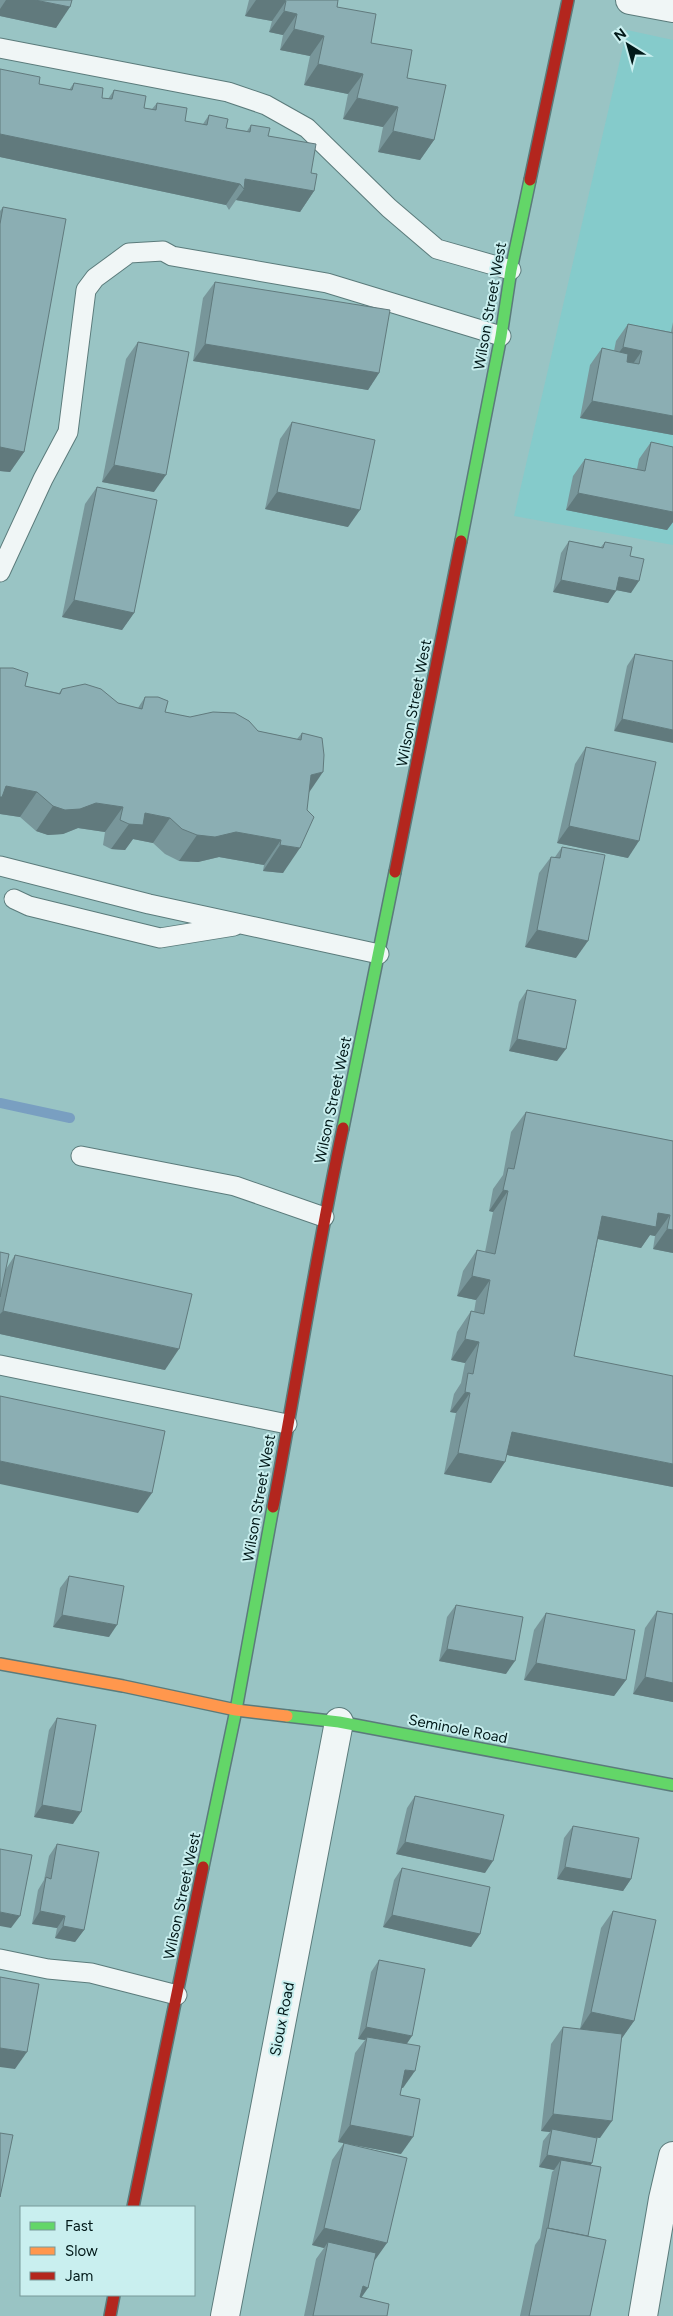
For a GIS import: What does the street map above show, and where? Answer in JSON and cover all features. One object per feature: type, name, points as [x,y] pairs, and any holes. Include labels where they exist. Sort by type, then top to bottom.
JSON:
[{"type":"main road","name":"Wilson Street West","points":[[132,2206],[236,1710],[287,1424],[314,1286],[324,1218],[379,954],[501,336],[511,270],[568,0]]},
{"type":"main road","name":"Seminole Road","points":[[0,1664],[123,1686],[236,1710],[339,1722],[673,1785]]},
{"type":"main road","points":[[110,2316],[114,2296]]},
{"type":"street","points":[[630,0],[673,8]]},
{"type":"street","name":"Sioux Road","points":[[225,2316],[339,1722]]},
{"type":"street","points":[[643,2316],[668,2203],[673,2156]]},
{"type":"lane","points":[[0,48],[228,92],[266,105],[307,128],[389,208],[437,249],[511,270]]},
{"type":"lane","points":[[0,572],[68,432],[86,290],[95,278],[129,252],[163,251],[172,256],[327,283],[501,336]]},
{"type":"lane","points":[[0,866],[149,904],[379,954]]},
{"type":"lane","points":[[14,899],[29,906],[160,938],[245,925]]},
{"type":"lane","points":[[81,1156],[235,1186],[324,1218]]},
{"type":"lane","points":[[0,1365],[287,1424]]},
{"type":"lane","points":[[0,1960],[48,1969],[91,1972],[177,1994]]},
{"type":"shaded area","points":[[627,30],[673,40],[673,545],[514,516]]},
{"type":"building","points":[[35,0],[72,0],[70,7]]},
{"type":"building","points":[[283,0],[338,0],[337,7],[376,14],[371,43],[412,50],[407,78],[446,85],[434,140],[393,131],[398,107],[357,98],[363,74],[318,64],[324,36],[294,29],[297,14],[284,11],[286,1]]},
{"type":"building","points":[[0,69],[40,77],[39,84],[72,90],[74,83],[103,88],[102,98],[112,99],[114,90],[146,96],[144,108],[156,110],[157,103],[187,108],[185,121],[207,125],[209,115],[228,119],[226,128],[250,132],[251,125],[270,128],[268,136],[316,144],[311,173],[317,174],[314,191],[245,179],[244,189],[240,184],[0,134]]},
{"type":"building","points":[[3,207],[66,219],[24,452],[0,447],[0,224]]},
{"type":"building","points":[[215,282],[390,310],[379,373],[205,344]]},
{"type":"building","points":[[628,324],[673,333],[673,416],[592,401],[602,348],[628,354],[627,362],[639,364],[642,351],[623,347]]},
{"type":"building","points":[[138,342],[189,352],[166,475],[114,465]]},
{"type":"building","points":[[292,422],[375,440],[360,510],[277,492]]},
{"type":"building","points":[[651,442],[673,447],[673,512],[578,493],[585,459],[645,471]]},
{"type":"building","points":[[97,487],[157,500],[134,613],[74,600]]},
{"type":"building","points":[[569,541],[603,548],[605,542],[632,547],[630,556],[644,559],[639,581],[619,577],[616,591],[561,580]]},
{"type":"building","points":[[635,654],[673,661],[673,730],[622,719]]},
{"type":"building","points":[[0,668],[13,668],[28,673],[25,686],[60,694],[62,689],[85,684],[101,689],[118,703],[142,709],[145,697],[158,697],[168,701],[165,712],[190,717],[213,712],[235,713],[249,721],[258,731],[301,740],[302,733],[322,738],[323,772],[311,775],[307,810],[314,817],[300,848],[280,845],[281,840],[236,832],[215,837],[197,835],[182,829],[170,818],[145,813],[143,825],[129,824],[120,820],[123,807],[96,803],[80,809],[65,810],[53,806],[37,792],[6,786],[2,797],[0,797]]},
{"type":"building","points":[[586,747],[656,762],[639,841],[569,826]]},
{"type":"building","points":[[562,847],[605,855],[588,941],[537,930],[551,857],[560,858]]},
{"type":"building","points":[[527,990],[576,1000],[566,1049],[517,1039]]},
{"type":"building","points":[[526,1112],[673,1141],[673,1230],[667,1229],[670,1215],[658,1213],[656,1227],[602,1216],[574,1356],[673,1376],[673,1464],[512,1432],[505,1462],[458,1453],[470,1393],[465,1392],[468,1373],[473,1374],[479,1342],[465,1339],[471,1311],[484,1314],[490,1280],[472,1276],[477,1250],[495,1254],[508,1191],[503,1190],[508,1168],[514,1169]]},
{"type":"building","points":[[0,1252],[9,1254],[0,1297]]},
{"type":"building","points":[[15,1255],[192,1294],[179,1349],[3,1311]]},
{"type":"building","points":[[0,1396],[165,1431],[152,1493],[0,1461]]},
{"type":"building","points":[[69,1576],[124,1586],[117,1625],[62,1615]]},
{"type":"building","points":[[456,1605],[523,1617],[515,1661],[447,1649]]},
{"type":"building","points":[[657,1611],[673,1614],[673,1683],[645,1677]]},
{"type":"building","points":[[546,1613],[635,1630],[626,1680],[536,1663]]},
{"type":"building","points":[[57,1718],[96,1725],[81,1812],[42,1805]]},
{"type":"building","points":[[415,1796],[504,1815],[493,1861],[405,1842]]},
{"type":"building","points":[[573,1826],[639,1838],[631,1879],[565,1867]]},
{"type":"building","points":[[57,1844],[99,1852],[84,1930],[63,1926],[65,1916],[40,1911],[46,1877],[51,1879]]},
{"type":"building","points":[[0,1849],[32,1855],[20,1916],[0,1912]]},
{"type":"building","points":[[402,1868],[490,1887],[480,1934],[392,1915]]},
{"type":"building","points":[[613,1911],[656,1920],[634,2021],[591,2012]]},
{"type":"building","points":[[379,1960],[425,1969],[412,2036],[366,2027]]},
{"type":"building","points":[[0,1977],[39,1984],[27,2052],[0,2048]]},
{"type":"building","points":[[563,2027],[622,2034],[612,2121],[553,2114]]},
{"type":"building","points":[[367,2037],[420,2046],[415,2071],[405,2070],[400,2095],[420,2099],[413,2137],[350,2125]]},
{"type":"building","points":[[552,2129],[597,2138],[592,2163],[547,2155]]},
{"type":"building","points":[[0,2133],[13,2135],[0,2197]]},
{"type":"building","points":[[344,2143],[407,2158],[387,2243],[324,2228]]},
{"type":"building","points":[[561,2160],[601,2167],[588,2236],[548,2228]]},
{"type":"building","points":[[547,2228],[606,2240],[590,2316],[529,2316]]},
{"type":"building","points":[[328,2242],[376,2253],[368,2288],[363,2286],[360,2297],[389,2304],[387,2316],[313,2316]]},
{"type":"waterway","points":[[0,1103],[70,1118]]},
{"type":"traffic: fast","points":[[461,541],[501,336],[511,270],[530,180]]},
{"type":"traffic: fast","points":[[343,1128],[395,872]]},
{"type":"traffic: fast","points":[[203,1867],[236,1710],[273,1507]]},
{"type":"traffic: fast","points":[[287,1716],[339,1722],[673,1785]]},
{"type":"traffic: slow","points":[[0,1664],[123,1686],[236,1710],[287,1716]]},
{"type":"traffic: jam","points":[[530,180],[568,0]]},
{"type":"traffic: jam","points":[[395,872],[461,541]]},
{"type":"traffic: jam","points":[[273,1507],[324,1222],[343,1128]]},
{"type":"traffic: jam","points":[[133,2206],[203,1867]]},
{"type":"traffic: jam","points":[[110,2316],[114,2296]]}]
